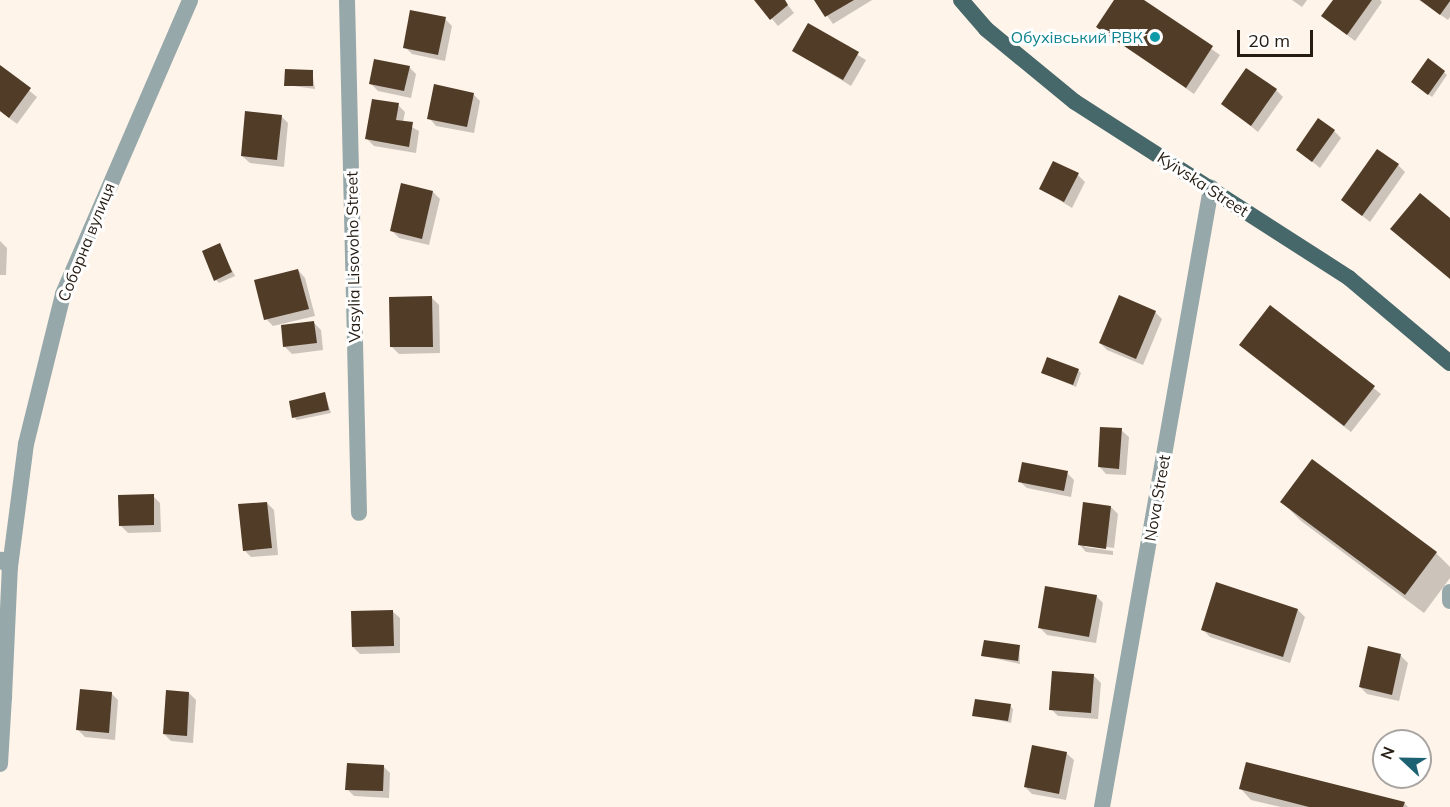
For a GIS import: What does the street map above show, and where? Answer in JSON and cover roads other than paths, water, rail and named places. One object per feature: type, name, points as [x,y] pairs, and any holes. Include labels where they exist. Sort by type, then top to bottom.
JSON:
[{"type":"main road","name":"Kyivska Street","points":[[961,0],[986,29],[1075,102],[1349,278],[1450,363]]},
{"type":"street","name":"Соборна вулиця","points":[[2,699],[5,563],[26,444],[63,294],[190,0]]},
{"type":"street","name":"Vasylia Lisovoho Street","points":[[347,0],[359,513]]},
{"type":"street","name":"Nova Street","points":[[1102,807],[1211,188]]},
{"type":"street","points":[[1450,592],[1450,601]]},
{"type":"street","points":[[0,764],[2,699]]},
{"type":"place","name":"Обухівський РВК","points":[[1155,37]]}]
